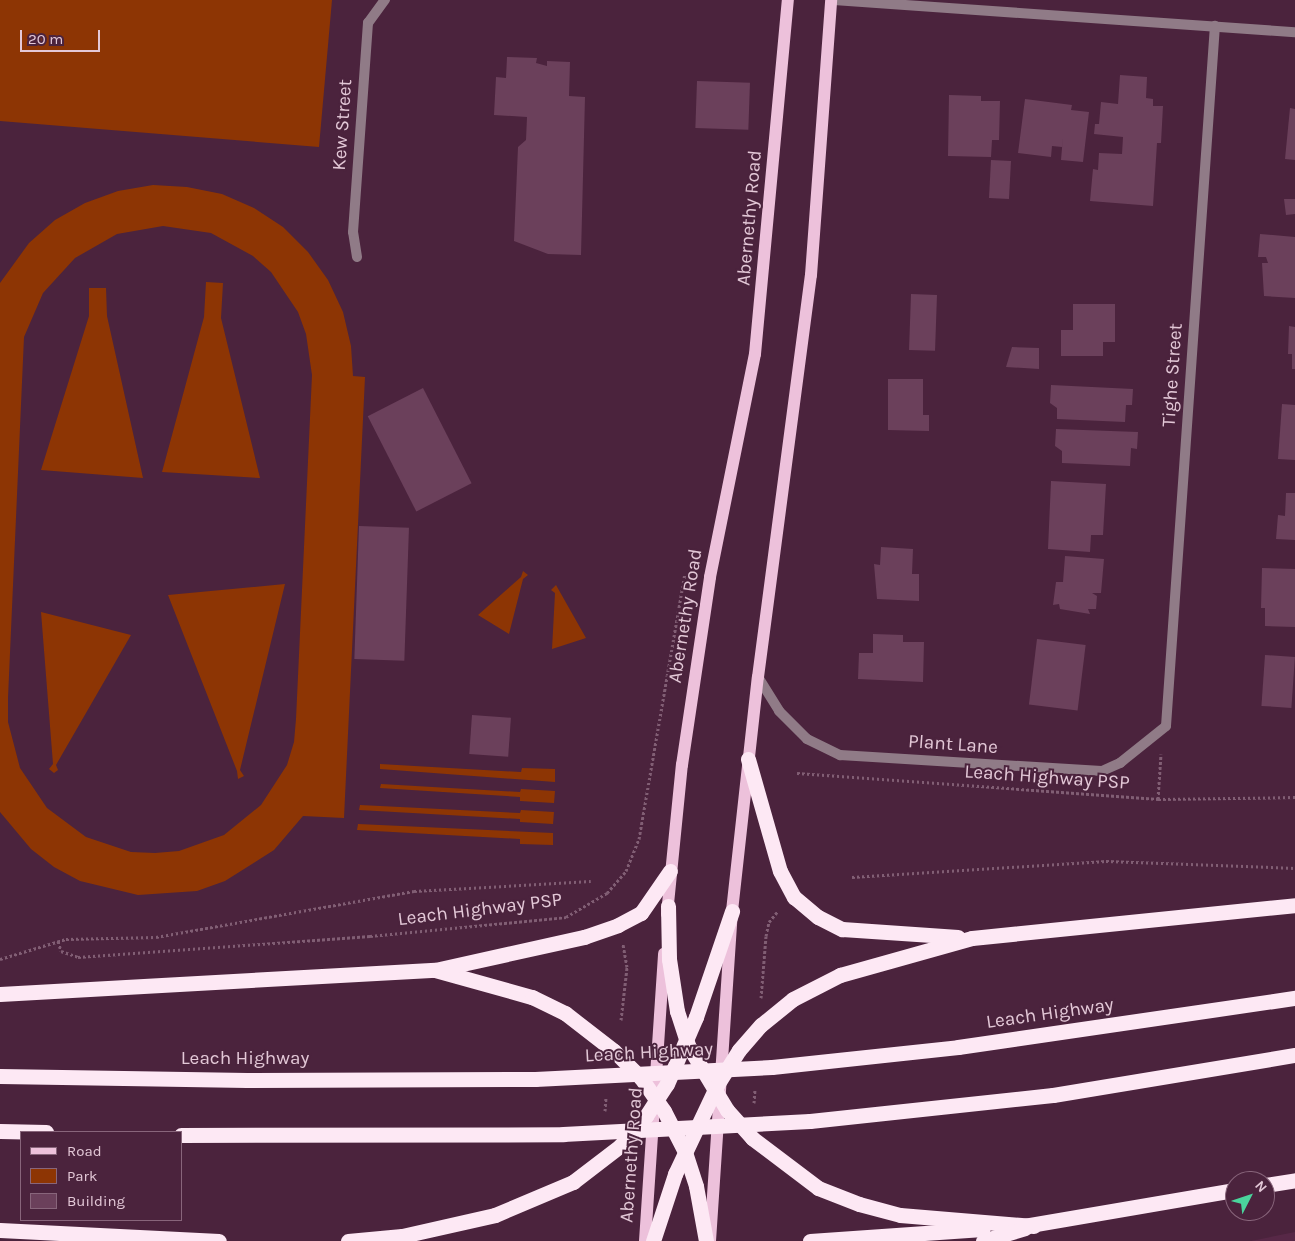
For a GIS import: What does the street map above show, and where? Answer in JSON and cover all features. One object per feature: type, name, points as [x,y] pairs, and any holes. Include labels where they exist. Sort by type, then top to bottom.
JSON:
[{"type":"highway","points":[[748,759],[780,871],[794,897],[818,917],[842,929],[972,938],[1295,905]]},
{"type":"highway","points":[[0,994],[435,970],[584,937],[618,925],[641,913],[670,872]]},
{"type":"highway","points":[[668,906],[669,959],[677,1011],[687,1036],[717,1089],[751,1138],[818,1188],[859,1204],[900,1215],[1034,1226]]},
{"type":"highway","points":[[348,1241],[402,1236],[495,1215],[573,1182],[620,1146],[655,1101],[687,1036],[732,911]]},
{"type":"highway","points":[[654,1241],[685,1156],[717,1089],[756,1030],[793,999],[840,975],[972,938]]},
{"type":"highway","points":[[435,970],[532,998],[565,1013],[599,1038],[641,1078],[685,1156],[696,1186],[706,1241]]},
{"type":"highway","name":"Leach Highway","points":[[0,1076],[247,1080],[525,1079],[772,1067],[958,1047],[1295,998]]},
{"type":"highway","points":[[182,1135],[563,1134],[810,1121],[1053,1095],[1295,1055]]},
{"type":"highway","points":[[0,1131],[20,1131]]},
{"type":"highway","points":[[1275,1183],[1295,1180]]},
{"type":"highway","points":[[983,1241],[1034,1226],[1225,1192]]},
{"type":"highway","points":[[810,1241],[1034,1226]]},
{"type":"highway","points":[[0,1230],[219,1241]]},
{"type":"main road","name":"Abernethy Road","points":[[645,1241],[670,872],[682,765],[710,577],[755,354],[788,0]]},
{"type":"main road","points":[[710,1241],[716,1157],[717,1089],[732,911],[758,676],[811,275],[832,0]]},
{"type":"street","name":"Kew Street","points":[[356,257],[353,232],[368,23],[385,0]]},
{"type":"street","points":[[832,0],[1295,32]]},
{"type":"street","name":"Tighe Street","points":[[1166,726],[1215,26]]},
{"type":"street","name":"Plant Lane","points":[[758,676],[779,711],[807,739],[840,755],[1102,771],[1120,764],[1166,726]]},
{"type":"path","name":"Leach Highway PSP","points":[[58,941],[61,951],[78,957],[370,936],[566,916],[574,912],[607,892],[626,871],[639,839],[685,574]]},
{"type":"path","points":[[1158,799],[1166,726]]},
{"type":"path","name":"Leach Highway PSP","points":[[797,773],[1158,799],[1295,797]]},
{"type":"path","points":[[852,877],[1106,862],[1295,868]]},
{"type":"path","name":"Leach Highway PSP","points":[[0,959],[58,941],[156,937],[414,891],[591,881]]},
{"type":"path","points":[[760,1000],[766,936],[769,922],[777,912]]},
{"type":"path","points":[[621,1020],[627,967],[623,942]]},
{"type":"path","points":[[605,1120],[606,1093]]},
{"type":"shaded area","points":[[1295,1232],[1295,1241],[1251,1241]]},
{"type":"green space","points":[[0,0],[332,0],[319,147],[0,121]]},
{"type":"green space","points":[[153,185],[187,187],[222,194],[254,208],[283,227],[308,252],[328,280],[343,312],[351,346],[353,376],[365,377],[344,818],[303,816],[274,850],[225,881],[197,891],[138,895],[80,881],[54,867],[31,849],[0,812],[0,283],[29,243],[55,220],[85,203],[118,191]],"holes":[[[163,226],[211,233],[253,256],[271,272],[298,312],[306,334],[312,375],[294,742],[287,765],[261,805],[224,835],[179,851],[131,852],[86,837],[47,808],[20,768],[8,722],[24,337],[43,293],[75,258],[117,234]]]},
{"type":"green space","points":[[206,282],[223,283],[221,318],[260,478],[162,472],[204,317]]},
{"type":"green space","points":[[89,288],[106,288],[107,316],[143,478],[41,470],[89,316]]},
{"type":"green space","points":[[523,571],[528,575],[523,579],[509,634],[478,615],[521,577]]},
{"type":"green space","points":[[285,584],[240,770],[244,776],[238,779],[237,771],[168,595]]},
{"type":"green space","points":[[556,585],[586,638],[552,649],[555,593],[551,590]]},
{"type":"green space","points":[[41,612],[131,635],[56,765],[58,770],[54,773],[49,769],[53,764]]},
{"type":"green space","points":[[380,764],[521,772],[522,768],[555,769],[555,782],[380,769]]},
{"type":"green space","points":[[381,784],[520,792],[521,789],[555,791],[554,803],[520,801],[520,797],[380,788]]},
{"type":"green space","points":[[360,805],[520,813],[521,810],[554,812],[553,824],[520,822],[520,819],[359,810]]},
{"type":"green space","points":[[358,824],[553,833],[553,845],[520,844],[520,839],[357,830]]},
{"type":"building","points":[[507,57],[537,58],[536,63],[547,66],[547,61],[570,62],[569,96],[585,97],[581,255],[548,254],[514,241],[518,147],[526,140],[527,117],[494,115],[496,77],[506,78]]},
{"type":"building","points":[[1120,75],[1147,77],[1146,98],[1153,99],[1153,106],[1163,106],[1161,143],[1157,143],[1153,206],[1090,201],[1093,169],[1098,170],[1099,153],[1122,154],[1123,137],[1094,134],[1095,124],[1099,124],[1101,102],[1118,104]]},
{"type":"building","points":[[697,81],[750,83],[748,130],[695,128]]},
{"type":"building","points":[[949,95],[981,96],[981,101],[1000,101],[999,140],[992,140],[991,157],[948,156]]},
{"type":"building","points":[[1025,99],[1072,105],[1071,110],[1089,112],[1083,162],[1061,160],[1063,136],[1062,147],[1052,146],[1051,157],[1018,153]]},
{"type":"building","points":[[1290,108],[1295,109],[1295,160],[1285,159]]},
{"type":"building","points":[[991,160],[1011,161],[1009,199],[989,198]]},
{"type":"building","points":[[1284,199],[1295,199],[1295,214],[1286,215]]},
{"type":"building","points":[[1260,234],[1295,237],[1295,298],[1264,296],[1262,263],[1268,263],[1266,257],[1258,257]]},
{"type":"building","points":[[911,294],[937,295],[935,351],[909,350]]},
{"type":"building","points":[[1073,304],[1115,304],[1115,342],[1103,342],[1103,356],[1061,356],[1061,330],[1073,330]]},
{"type":"building","points":[[1289,326],[1295,327],[1295,369],[1292,369],[1292,354],[1288,354]]},
{"type":"building","points":[[1012,347],[1039,348],[1039,369],[1006,367]]},
{"type":"building","points":[[888,379],[923,379],[923,415],[929,415],[929,431],[888,430]]},
{"type":"building","points":[[1051,385],[1133,389],[1132,405],[1126,405],[1125,422],[1057,419],[1057,408],[1050,403]]},
{"type":"building","points":[[423,388],[472,483],[416,511],[368,416]]},
{"type":"building","points":[[1282,404],[1295,405],[1295,460],[1278,459]]},
{"type":"building","points":[[1056,429],[1138,432],[1137,449],[1131,448],[1130,466],[1062,463],[1062,451],[1055,446]]},
{"type":"building","points":[[1051,481],[1106,484],[1103,535],[1091,535],[1090,552],[1048,549]]},
{"type":"building","points":[[1286,493],[1295,493],[1295,540],[1276,539],[1278,515],[1285,516]]},
{"type":"building","points":[[359,526],[409,528],[404,661],[354,659]]},
{"type":"building","points":[[881,547],[913,549],[912,574],[919,574],[919,601],[877,599],[874,564],[880,565]]},
{"type":"building","points":[[1065,556],[1104,559],[1101,593],[1092,593],[1097,596],[1096,609],[1088,609],[1090,614],[1060,609],[1059,604],[1053,605],[1056,582],[1063,582]]},
{"type":"building","points":[[1262,568],[1295,569],[1295,627],[1265,626],[1265,608],[1261,608]]},
{"type":"building","points":[[873,634],[903,635],[903,642],[924,642],[923,682],[858,679],[859,653],[873,653]]},
{"type":"building","points":[[1037,639],[1086,645],[1078,710],[1029,705]]},
{"type":"building","points":[[1265,655],[1295,657],[1291,708],[1261,706]]},
{"type":"building","points":[[472,715],[511,718],[508,757],[469,754]]}]
